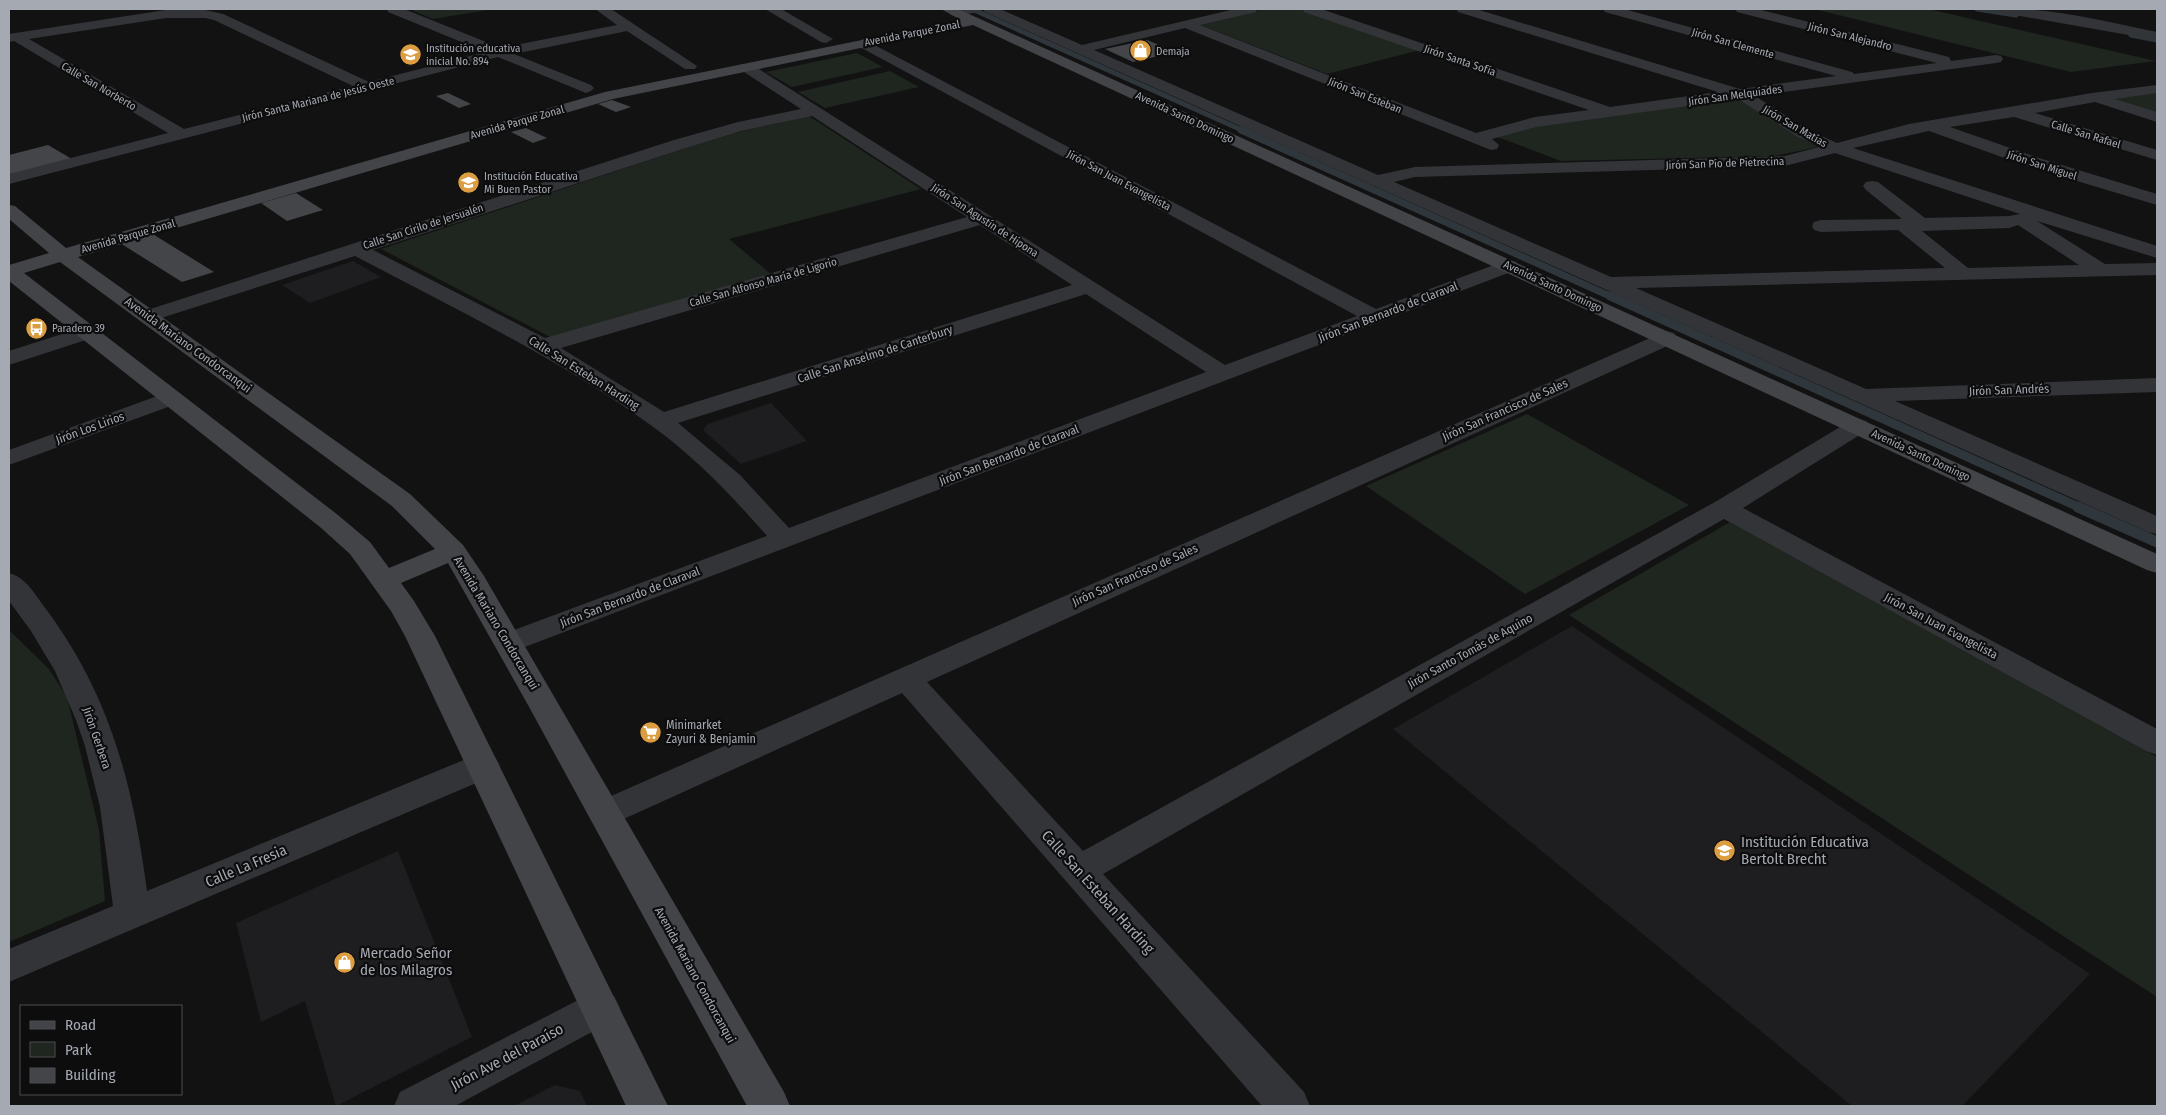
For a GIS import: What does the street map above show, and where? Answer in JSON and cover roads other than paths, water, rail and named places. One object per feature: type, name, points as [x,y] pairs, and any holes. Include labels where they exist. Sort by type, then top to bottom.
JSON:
[{"type":"main road","name":"Avenida Parque Zonal","points":[[286,174],[586,88],[826,39],[975,12]]},
{"type":"main road","name":"Avenida Parque Zonal","points":[[9,254],[59,244],[130,235],[610,95],[863,43],[975,12]]},
{"type":"main road","name":"Avenida Santo Domingo","points":[[975,12],[1509,266],[2157,564]]},
{"type":"main road","name":"Avenida Mariano Condorcanqui","points":[[9,210],[59,244],[148,316],[401,500],[453,551],[470,576],[769,1106]]},
{"type":"main road","points":[[114,223],[130,235]]},
{"type":"main road","name":"Avenida Parque Zonal","points":[[9,271],[59,244]]},
{"type":"main road","points":[[9,271],[329,521],[360,548],[384,580],[420,636],[646,1106]]},
{"type":"main road","points":[[384,580],[453,551]]},
{"type":"street","points":[[393,9],[586,88]]},
{"type":"street","points":[[602,9],[690,66]]},
{"type":"street","points":[[772,9],[826,39]]},
{"type":"street","points":[[1081,49],[1252,9]]},
{"type":"street","name":"Jirón Santa Sofía","points":[[1309,9],[1610,112]]},
{"type":"street","name":"Jirón San Matías","points":[[1463,9],[1742,95],[1802,133],[1834,148],[2032,217],[2157,252]]},
{"type":"street","name":"Jirón San Clemente","points":[[1610,9],[1856,78]]},
{"type":"street","name":"Jirón San Alejandro","points":[[1742,9],[1958,64]]},
{"type":"street","points":[[2003,9],[2103,25],[2157,36]]},
{"type":"street","name":"Avenida Parque Zonal","points":[[975,12],[1026,10]]},
{"type":"street","points":[[1645,19],[1671,11]]},
{"type":"street","name":"Avenida Santo Domingo","points":[[975,12],[1081,49],[2157,526]]},
{"type":"street","points":[[12,38],[166,14],[205,14],[218,17],[366,86]]},
{"type":"street","points":[[2103,25],[2116,17]]},
{"type":"street","name":"Jirón San Esteban","points":[[1186,24],[1511,153],[1542,169]]},
{"type":"street","name":"Jirón Santa Mariana de Jesús Oeste","points":[[9,179],[498,53],[560,39],[628,27]]},
{"type":"street","name":"Calle San Norberto","points":[[12,38],[181,134]]},
{"type":"street","name":"Jirón San Juan Evangelista","points":[[863,43],[1375,317]]},
{"type":"street","name":"Jirón San Melquíades","points":[[1475,139],[1526,124],[1996,59]]},
{"type":"street","name":"Jirón San Agustín de Hipona","points":[[746,67],[1224,374]]},
{"type":"street","name":"Jirón San Pío de Pietrecina","points":[[1377,180],[1415,172],[1764,162],[1801,158],[1894,132],[1928,125],[2157,89]]},
{"type":"street","points":[[2092,98],[2157,117]]},
{"type":"street","name":"Calle San Cirilo de Jersualén","points":[[148,316],[713,134],[815,111]]},
{"type":"street","name":"Calle San Rafael","points":[[2016,112],[2157,155]]},
{"type":"street","name":"Jirón San Miguel","points":[[1928,125],[2033,162],[2157,200]]},
{"type":"street","points":[[1872,186],[1922,225]]},
{"type":"street","points":[[1821,226],[2009,222],[2032,217],[2100,270]]},
{"type":"street","name":"Calle San Alfonso María de Ligorio","points":[[543,346],[982,219]]},
{"type":"street","points":[[1903,225],[1963,273]]},
{"type":"street","name":"Calle San Esteban Harding","points":[[355,248],[543,346],[661,421],[731,480],[784,540]]},
{"type":"street","name":"Jirón San Bernardo de Claraval","points":[[508,643],[1509,266]]},
{"type":"street","points":[[1608,283],[2157,269]]},
{"type":"street","name":"Calle San Anselmo de Canterbury","points":[[661,421],[1088,286]]},
{"type":"street","points":[[9,358],[87,332]]},
{"type":"street","name":"Jirón San Francisco de Sales","points":[[604,813],[1666,338]]},
{"type":"street","name":"Jirón San Andrés","points":[[1861,396],[2157,385]]},
{"type":"street","points":[[2113,386],[2157,403]]},
{"type":"street","name":"Jirón Los Lirios","points":[[9,458],[172,398]]},
{"type":"street","name":"Jirón Santo Tomás de Aquino","points":[[1078,870],[1724,508],[1858,426]]},
{"type":"street","name":"Jirón San Juan Evangelista","points":[[1724,508],[2157,743]]},
{"type":"street","name":"Jirón Gerbera","points":[[9,582],[35,613],[67,664],[90,714],[109,772],[123,838],[132,914]]},
{"type":"street","name":"Calle San Esteban Harding","points":[[906,678],[1289,1106]]},
{"type":"street","name":"Calle La Fresia","points":[[9,966],[483,766]]},
{"type":"street","name":"Jirón Ave del Paraíso","points":[[415,1106],[600,1008]]},
{"type":"waterway","points":[[972,9],[1244,131]]},
{"type":"waterway","points":[[1977,9],[2016,15]]},
{"type":"waterway","points":[[2131,35],[2157,40]]},
{"type":"waterway","points":[[1241,130],[1612,297]]},
{"type":"waterway","points":[[1610,296],[2081,508]]},
{"type":"waterway","points":[[2078,507],[2157,542]]},
{"type":"place","name":"Demaja","points":[[1140,51]]},
{"type":"place","name":"Institución educativa inicial No. 894","points":[[410,54]]},
{"type":"place","name":"Institución Educativa Mi Buen Pastor","points":[[468,182]]},
{"type":"place","name":"Paradero 39","points":[[36,328]]},
{"type":"place","name":"Minimarket Zayuri & Benjamin","points":[[650,732]]},
{"type":"place","name":"Institución Educativa Bertolt Brecht","points":[[1725,851]]},
{"type":"place","name":"Mercado Señor de los Milagros","points":[[344,962]]}]
